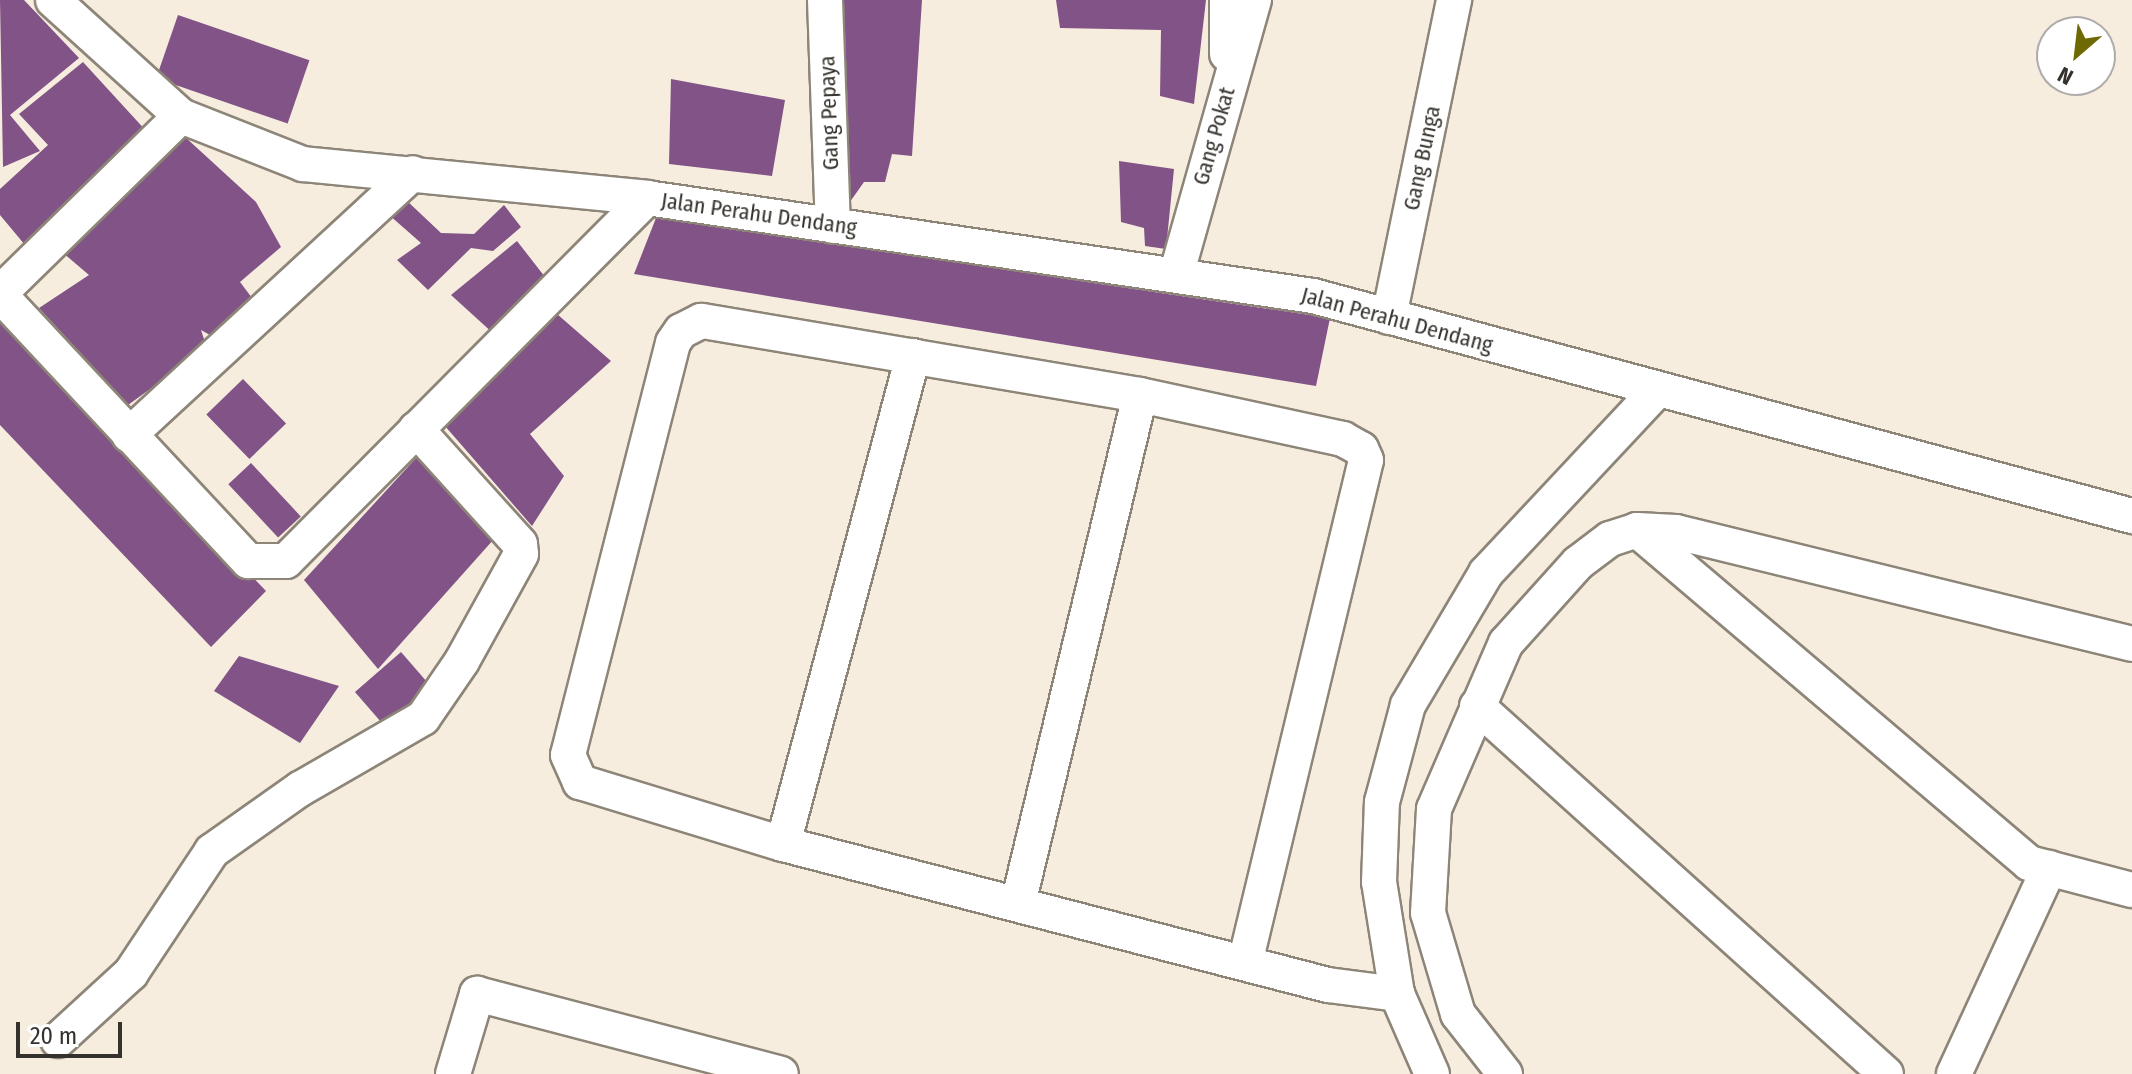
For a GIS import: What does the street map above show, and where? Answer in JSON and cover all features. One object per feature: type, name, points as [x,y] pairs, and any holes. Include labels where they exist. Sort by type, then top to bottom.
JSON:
[{"type":"street","points":[[53,0],[181,116],[0,294],[248,561],[286,561],[647,198]]},
{"type":"street","name":"Gang Pepaya","points":[[825,0],[833,226]]},
{"type":"street","points":[[1226,91],[1227,0]]},
{"type":"street","name":"Gang Pokat","points":[[1177,272],[1254,0]]},
{"type":"street","name":"Gang Bunga","points":[[1389,317],[1454,0]]},
{"type":"street","name":"Jalan Perahu Dendang","points":[[181,116],[303,164],[647,198],[1177,272],[1313,296],[2132,516]]},
{"type":"street","points":[[129,435],[413,173]]},
{"type":"street","points":[[1245,963],[1366,460],[1361,449],[1343,439],[1140,395],[701,321],[673,343],[568,755],[580,782],[589,789],[783,844],[1328,985],[1397,994]]},
{"type":"street","points":[[783,844],[913,356]]},
{"type":"street","points":[[1432,1074],[1397,994],[1379,882],[1382,802],[1408,705],[1486,573],[1657,390]]},
{"type":"street","points":[[1018,904],[1140,395]]},
{"type":"street","points":[[58,1040],[131,973],[212,851],[300,789],[423,718],[462,661],[521,554],[520,544],[416,429]]},
{"type":"street","points":[[1505,1074],[1458,1014],[1428,913],[1434,809],[1506,643],[1578,563],[1610,539],[1637,530],[1676,532],[2132,644]]},
{"type":"street","points":[[1637,530],[2029,863],[2132,890]]},
{"type":"street","points":[[1477,706],[1886,1074]]},
{"type":"street","points":[[1954,1074],[2049,868]]},
{"type":"street","points":[[453,1074],[477,994],[781,1074]]},
{"type":"building","points":[[0,0],[24,0],[79,58],[10,115],[40,151],[3,167]]},
{"type":"building","points":[[844,0],[922,0],[912,156],[892,154],[885,182],[864,182],[835,223]]},
{"type":"building","points":[[1056,0],[1206,0],[1194,104],[1160,96],[1161,30],[1060,28]]},
{"type":"building","points":[[178,15],[309,60],[288,124],[156,78]]},
{"type":"building","points":[[83,62],[149,134],[25,245],[0,215],[0,189],[48,145],[19,114]]},
{"type":"building","points":[[671,79],[785,100],[772,176],[669,164]]},
{"type":"building","points":[[184,136],[256,202],[281,247],[240,282],[258,306],[217,339],[201,330],[207,348],[128,405],[39,308],[89,275],[62,252]]},
{"type":"building","points":[[1119,161],[1174,169],[1166,249],[1145,246],[1144,228],[1121,222]]},
{"type":"building","points":[[405,199],[441,233],[474,234],[504,205],[521,227],[493,251],[471,248],[428,290],[397,260],[421,243],[388,214]]},
{"type":"building","points":[[656,218],[1330,318],[1316,386],[634,274]]},
{"type":"building","points":[[517,241],[552,286],[495,335],[451,295]]},
{"type":"building","points":[[0,312],[266,591],[211,647],[0,425]]},
{"type":"building","points":[[557,314],[611,361],[530,434],[564,476],[532,526],[445,426]]},
{"type":"building","points":[[243,379],[286,424],[249,459],[206,414]]},
{"type":"building","points":[[417,457],[494,539],[378,669],[304,580]]},
{"type":"building","points":[[251,463],[301,516],[278,538],[228,484]]},
{"type":"building","points":[[401,652],[431,687],[385,727],[355,692]]},
{"type":"building","points":[[239,656],[339,686],[300,743],[214,691]]}]
